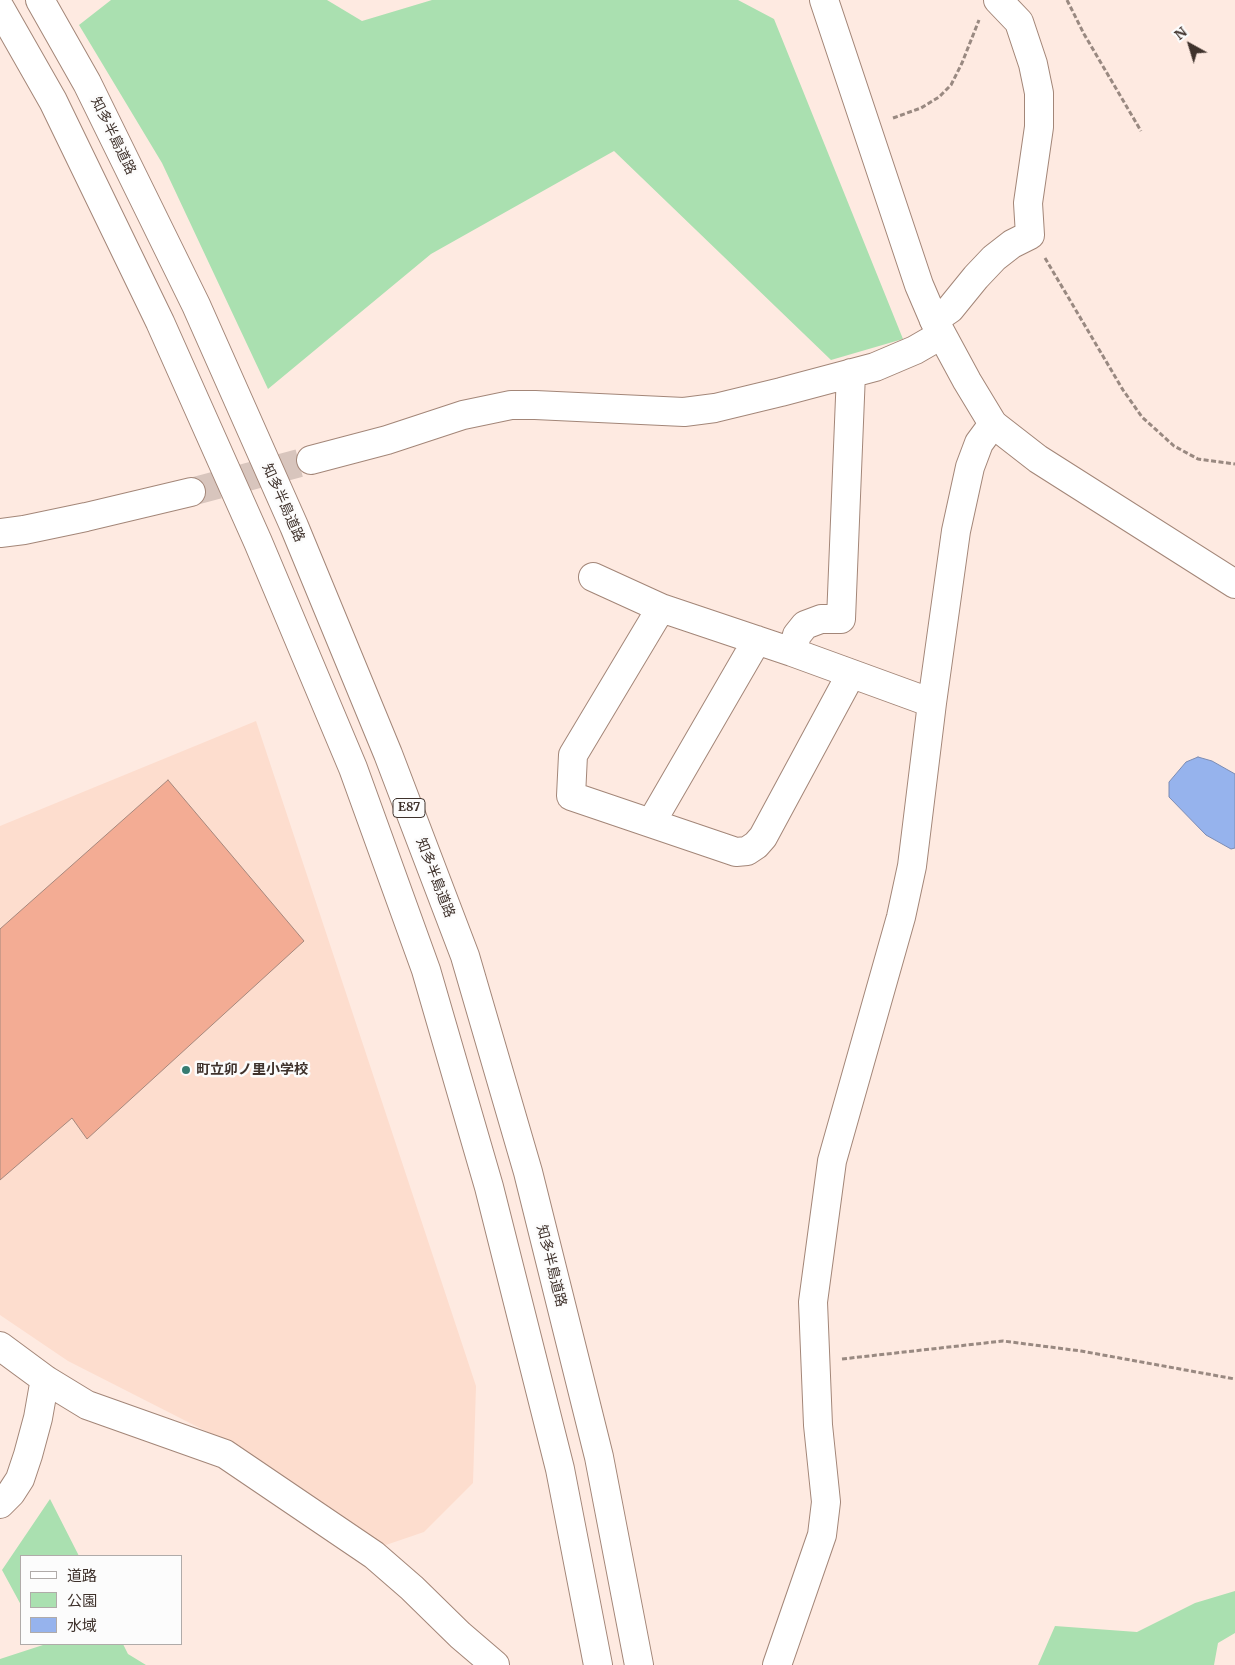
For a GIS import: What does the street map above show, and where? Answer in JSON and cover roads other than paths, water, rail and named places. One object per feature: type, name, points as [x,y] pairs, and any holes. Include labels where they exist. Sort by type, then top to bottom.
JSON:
[{"type":"main road","name":"知多半島道路","points":[[40,0],[87,83],[196,305],[282,499],[388,754],[465,956],[528,1172],[599,1457],[639,1665]]},
{"type":"main road","points":[[824,0],[903,240],[938,328],[993,424],[1038,459],[1235,584]]},
{"type":"main road","points":[[311,460],[387,440],[463,415],[511,405],[684,412],[715,408],[851,373],[875,366],[915,350],[938,328],[950,309],[994,258],[1012,244],[1030,234],[1028,203],[1039,127],[1039,93],[1033,64],[1019,22],[990,6]]},
{"type":"main road","name":"E87","points":[[0,8],[54,102],[160,322],[258,542],[353,768],[426,970],[489,1187],[560,1469],[598,1665]]},
{"type":"main road","points":[[792,652],[797,635],[805,625],[821,619],[841,619],[851,373]]},
{"type":"main road","points":[[777,1665],[822,1535],[826,1502],[818,1425],[813,1302],[832,1161],[901,917],[912,866],[956,531],[970,467],[979,443],[993,424]]},
{"type":"main road","points":[[0,533],[24,530],[191,492]]},
{"type":"main road","points":[[593,577],[661,608],[792,652],[932,703]]},
{"type":"main road","points":[[661,608],[573,755],[571,796],[736,852],[747,851],[763,837],[851,674]]},
{"type":"main road","points":[[651,823],[757,640]]},
{"type":"main road","points":[[0,1346],[46,1380],[87,1405],[225,1454],[374,1555],[412,1588],[460,1636],[495,1665]]},
{"type":"main road","points":[[0,1504],[11,1493],[20,1479],[38,1418],[46,1380]]},
{"type":"water","points":[[1198,757],[1212,761],[1235,774],[1235,848],[1231,849],[1206,835],[1169,797],[1169,782],[1186,762]]},
{"type":"tunnel","points":[[191,492],[311,460]]},
{"type":"place","name":"町立卯ノ里小学校","points":[[186,1070]]}]
